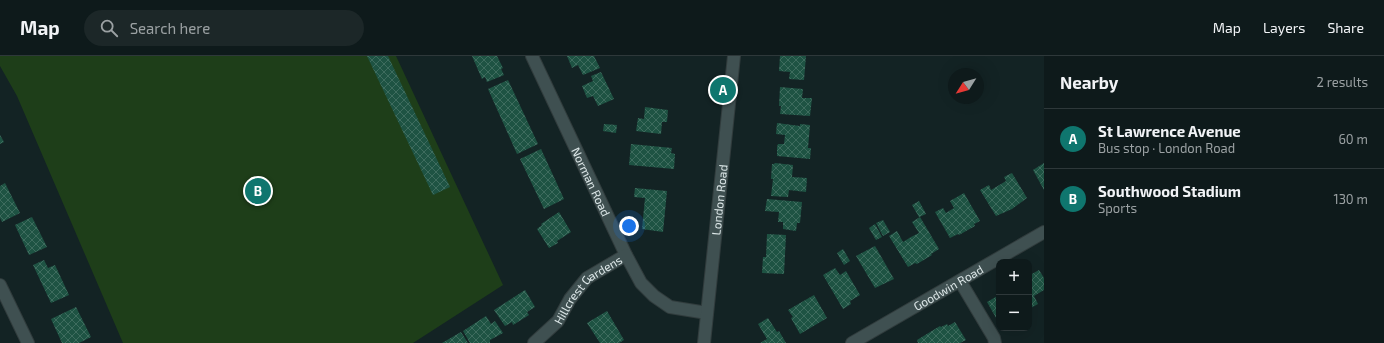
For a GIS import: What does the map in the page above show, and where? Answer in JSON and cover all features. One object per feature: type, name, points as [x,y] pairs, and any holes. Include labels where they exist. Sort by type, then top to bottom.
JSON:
[{"type":"street","name":"Norman Road","points":[[532,56],[640,283],[654,296],[670,307],[707,313]]},
{"type":"street","name":"London Road","points":[[704,343],[734,56]]},
{"type":"street","name":"Goodwin Road","points":[[852,343],[1044,232]]},
{"type":"street","name":"Hillcrest Gardens","points":[[534,343],[558,321],[570,299],[587,278],[626,255]]},
{"type":"street","points":[[960,281],[994,338],[995,343]]},
{"type":"street","points":[[0,285],[28,343]]},
{"type":"green space","points":[[0,56],[396,56],[503,285],[413,343],[123,343],[17,96],[0,66]]},
{"type":"building","points":[[367,56],[388,56],[450,187],[433,195]]},
{"type":"building","points":[[472,56],[497,56],[503,68],[501,69],[504,75],[487,82],[485,77],[482,79]]},
{"type":"building","points":[[567,56],[594,56],[600,68],[583,75],[578,65],[572,68]]},
{"type":"building","points":[[780,56],[806,56],[804,80],[789,79],[790,72],[779,71]]},
{"type":"building","points":[[601,72],[614,99],[598,106],[593,96],[587,98],[582,86],[593,81],[591,76]]},
{"type":"building","points":[[508,80],[538,144],[517,154],[488,89]]},
{"type":"building","points":[[780,87],[803,89],[802,98],[812,98],[810,116],[780,114]]},
{"type":"building","points":[[645,107],[668,110],[667,122],[662,122],[661,134],[636,131],[638,118],[644,119]]},
{"type":"building","points":[[777,123],[800,126],[800,124],[810,125],[808,148],[811,148],[810,159],[777,156],[778,144],[784,144],[785,135],[776,134]]},
{"type":"building","points":[[604,124],[617,125],[616,133],[603,131]]},
{"type":"building","points":[[0,135],[4,142],[0,144]]},
{"type":"building","points":[[631,144],[672,148],[671,153],[675,154],[674,169],[629,165]]},
{"type":"building","points":[[541,149],[564,199],[544,209],[520,159]]},
{"type":"building","points":[[1044,163],[1044,190],[1033,170]]},
{"type":"building","points":[[772,164],[793,165],[792,177],[807,178],[806,192],[789,190],[788,197],[771,196],[773,179],[771,179]]},
{"type":"building","points":[[1012,173],[1027,198],[1012,209],[996,216],[980,190],[989,185],[991,190],[1006,181],[1004,177]]},
{"type":"building","points":[[5,183],[20,213],[2,222],[0,218],[0,186]]},
{"type":"building","points":[[635,188],[667,191],[663,232],[642,229],[645,198],[634,197]]},
{"type":"building","points":[[964,193],[980,221],[974,224],[975,226],[950,238],[935,212],[943,208],[946,213],[954,208],[950,201]]},
{"type":"building","points":[[767,199],[802,202],[800,223],[797,223],[796,231],[783,229],[783,222],[778,222],[779,212],[765,211]]},
{"type":"building","points":[[919,201],[926,214],[919,217],[912,205]]},
{"type":"building","points":[[559,212],[571,232],[557,241],[558,243],[549,248],[537,229],[542,225],[541,224]]},
{"type":"building","points":[[32,217],[47,247],[29,255],[15,225]]},
{"type":"building","points":[[920,217],[939,249],[917,264],[915,263],[908,267],[889,236],[897,231],[903,242],[919,233],[912,222]]},
{"type":"building","points":[[883,220],[890,232],[883,236],[876,223]]},
{"type":"building","points":[[875,224],[882,237],[876,240],[869,228]]},
{"type":"building","points":[[767,234],[786,235],[784,274],[762,273],[763,257],[766,257]]},
{"type":"building","points":[[875,246],[894,279],[875,288],[856,256]]},
{"type":"building","points":[[843,249],[850,261],[844,265],[837,253]]},
{"type":"building","points":[[44,260],[48,268],[55,265],[69,295],[51,303],[33,265]]},
{"type":"building","points":[[835,268],[840,275],[846,271],[860,295],[850,301],[851,304],[843,309],[823,275]]},
{"type":"building","points":[[1039,270],[1044,278],[1044,290],[1034,296],[1038,304],[1032,307],[1032,295],[1032,274]]},
{"type":"building","points":[[525,290],[535,307],[527,312],[529,315],[513,325],[512,322],[505,326],[494,310]]},
{"type":"building","points":[[814,295],[827,318],[800,334],[791,318],[793,317],[788,310]]},
{"type":"building","points":[[996,297],[996,318],[987,302]]},
{"type":"building","points":[[76,307],[91,337],[79,343],[62,343],[51,319]]},
{"type":"building","points":[[607,311],[624,340],[619,343],[600,343],[587,323]]},
{"type":"building","points":[[486,316],[491,324],[495,321],[503,333],[490,340],[490,343],[470,343],[463,331]]},
{"type":"building","points":[[768,318],[777,332],[779,331],[786,343],[760,343],[767,339],[758,324]]},
{"type":"building","points":[[955,322],[966,340],[960,343],[918,343],[917,340],[940,326],[941,327],[947,324],[948,326]]},
{"type":"building","points":[[461,332],[468,343],[442,343]]},
{"type":"place","name":"St Lawrence Avenue","points":[[723,90]]},
{"type":"place","name":"Southwood Stadium","points":[[258,191]]}]
